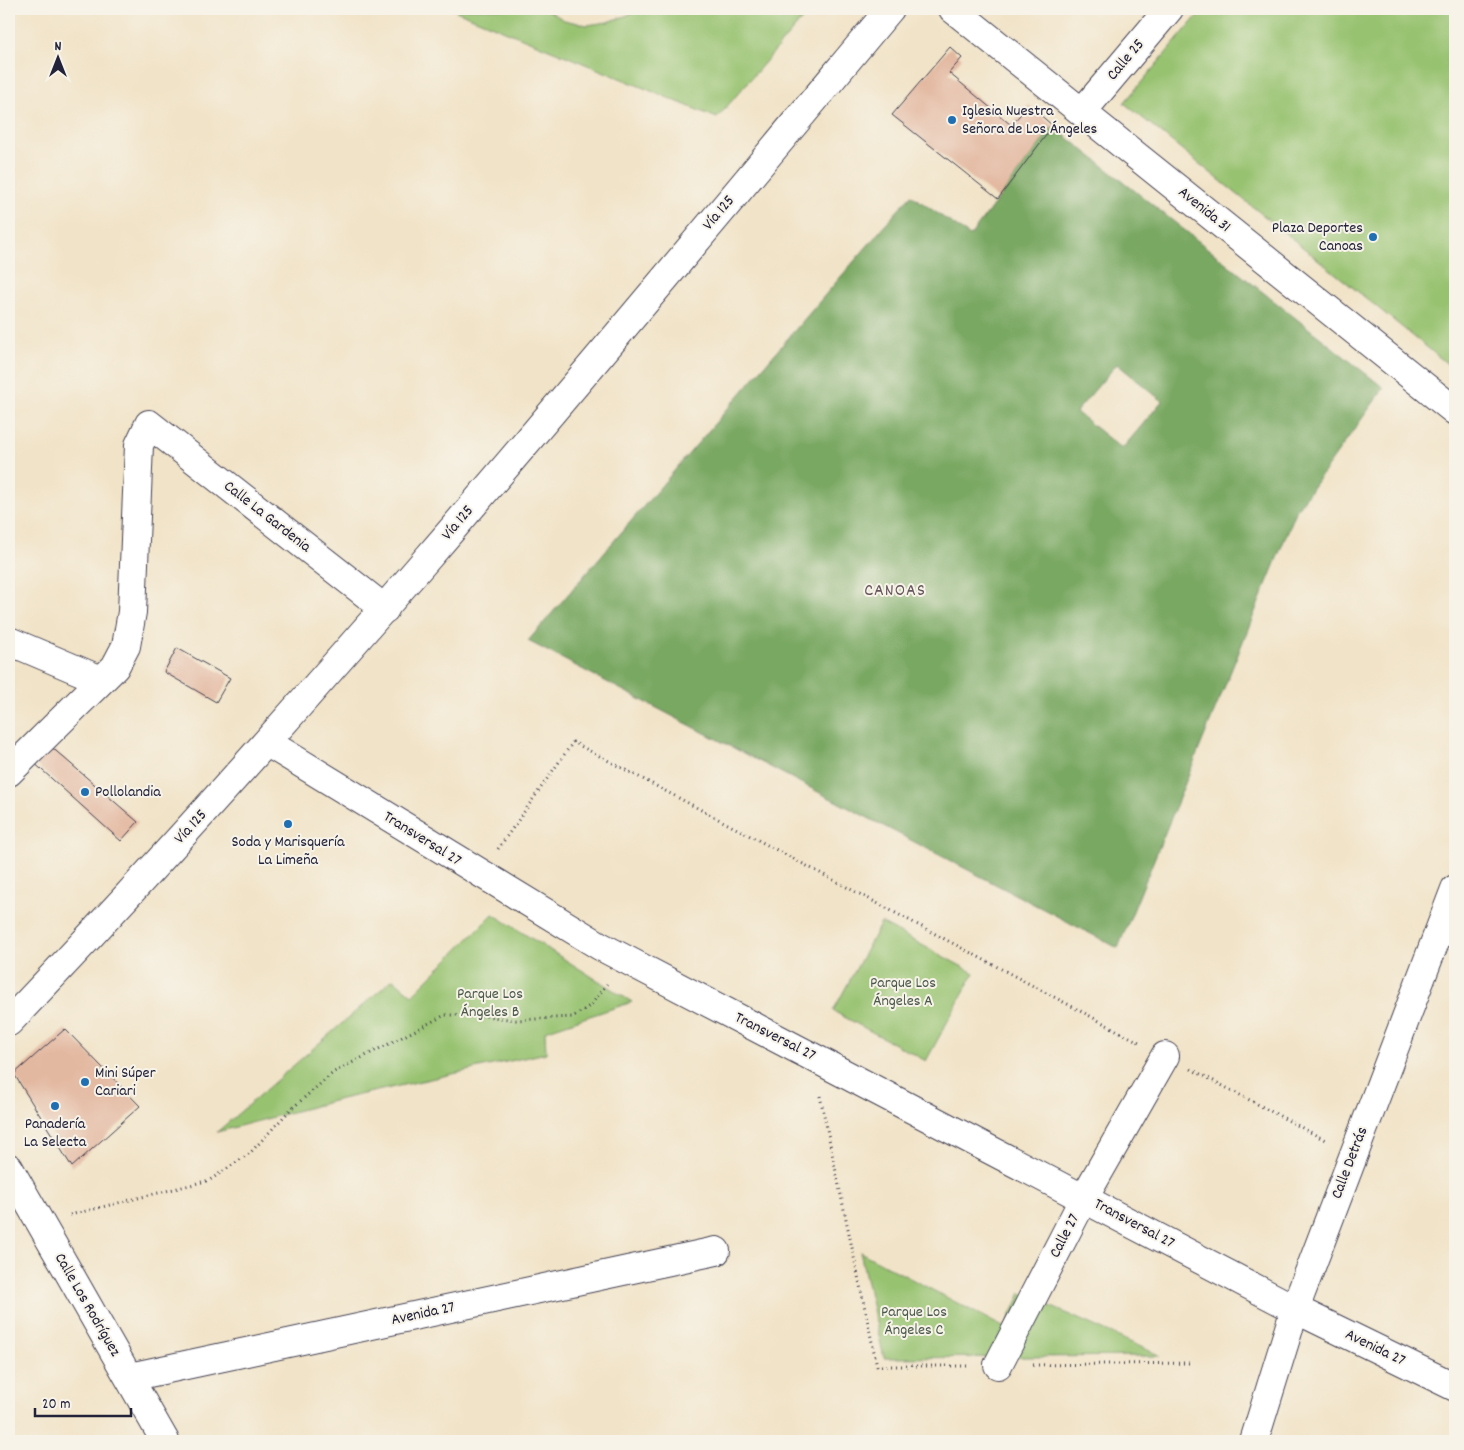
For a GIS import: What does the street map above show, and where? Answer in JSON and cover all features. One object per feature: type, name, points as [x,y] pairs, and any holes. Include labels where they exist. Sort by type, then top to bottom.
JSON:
[{"type":"street","name":"Vía 125","points":[[9,1022],[130,895],[268,743],[385,609],[890,9]]},
{"type":"street","name":"Avenida 31","points":[[953,9],[1455,411]]},
{"type":"street","name":"Calle 25","points":[[1082,112],[1169,9]]},
{"type":"street","name":"Calle La Gardenia","points":[[101,680],[115,667],[126,646],[132,612],[139,445],[149,424],[385,609]]},
{"type":"street","points":[[9,641],[101,680],[9,772]]},
{"type":"street","name":"Transversal 27","points":[[268,743],[480,874],[625,959],[1295,1309]]},
{"type":"street","name":"Calle Detrás","points":[[1254,1441],[1295,1309],[1455,889]]},
{"type":"street","name":"Calle 27","points":[[998,1365],[1084,1198],[1165,1056]]},
{"type":"street","name":"Calle Los Rodríguez","points":[[9,1168],[166,1441]]},
{"type":"street","name":"Avenida 27","points":[[130,1377],[716,1251]]},
{"type":"street","name":"Avenida 27","points":[[1295,1309],[1455,1387]]},
{"type":"path","points":[[480,874],[573,742],[1353,1155]]},
{"type":"path","points":[[40,1223],[210,1180],[250,1153],[290,1110],[334,1072],[445,1015],[476,1015],[516,1020],[573,1017],[591,1005],[625,959]]},
{"type":"path","points":[[812,1056],[878,1366],[1190,1363]]},
{"type":"green space","points":[[457,9],[546,9],[564,20],[587,25],[608,22],[628,15],[637,9],[811,9],[717,118],[456,11]]},
{"type":"green space","name":"Plaza Deportes Canoas","points":[[1203,9],[1455,9],[1455,370],[1124,103]]},
{"type":"green space","points":[[1053,126],[1384,388],[1297,509],[1118,948],[528,641],[911,195],[970,236]],"holes":[[[1117,364],[1162,401],[1122,449],[1076,412]]]},
{"type":"green space","name":"Parque Los Ángeles B","points":[[493,914],[632,1002],[545,1031],[546,1053],[341,1099],[217,1132],[393,979],[412,995]]},
{"type":"green space","name":"Parque Los Ángeles A","points":[[881,923],[974,973],[926,1061],[833,1011]]},
{"type":"green space","name":"Parque Los Ángeles C","points":[[860,1252],[1005,1328],[1021,1293],[1161,1356],[884,1358]]},
{"type":"building","name":"Iglesia Nuestra Señora de Los Ángeles","points":[[950,47],[962,58],[949,73],[1011,125],[1029,105],[1053,126],[998,199],[892,115]]},
{"type":"building","points":[[177,648],[230,678],[216,702],[164,672]]},
{"type":"building","name":"Pollolandia","points":[[49,745],[138,822],[121,841],[32,761]]},
{"type":"building","points":[[65,1029],[140,1106],[72,1167],[14,1074]]},
{"type":"place","name":"Iglesia Nuestra Señora de Los Ángeles","points":[[952,120]]},
{"type":"place","name":"Plaza Deportes Canoas","points":[[1373,237]]},
{"type":"place","name":"Pollolandia","points":[[85,792]]},
{"type":"place","name":"Soda y Marisquería La Limeña","points":[[288,824]]},
{"type":"place","name":"Mini Súper Cariari","points":[[85,1082]]},
{"type":"place","name":"Panadería La Selecta","points":[[55,1106]]},
{"type":"district","name":"CANOAS","points":[[895,591]]}]
